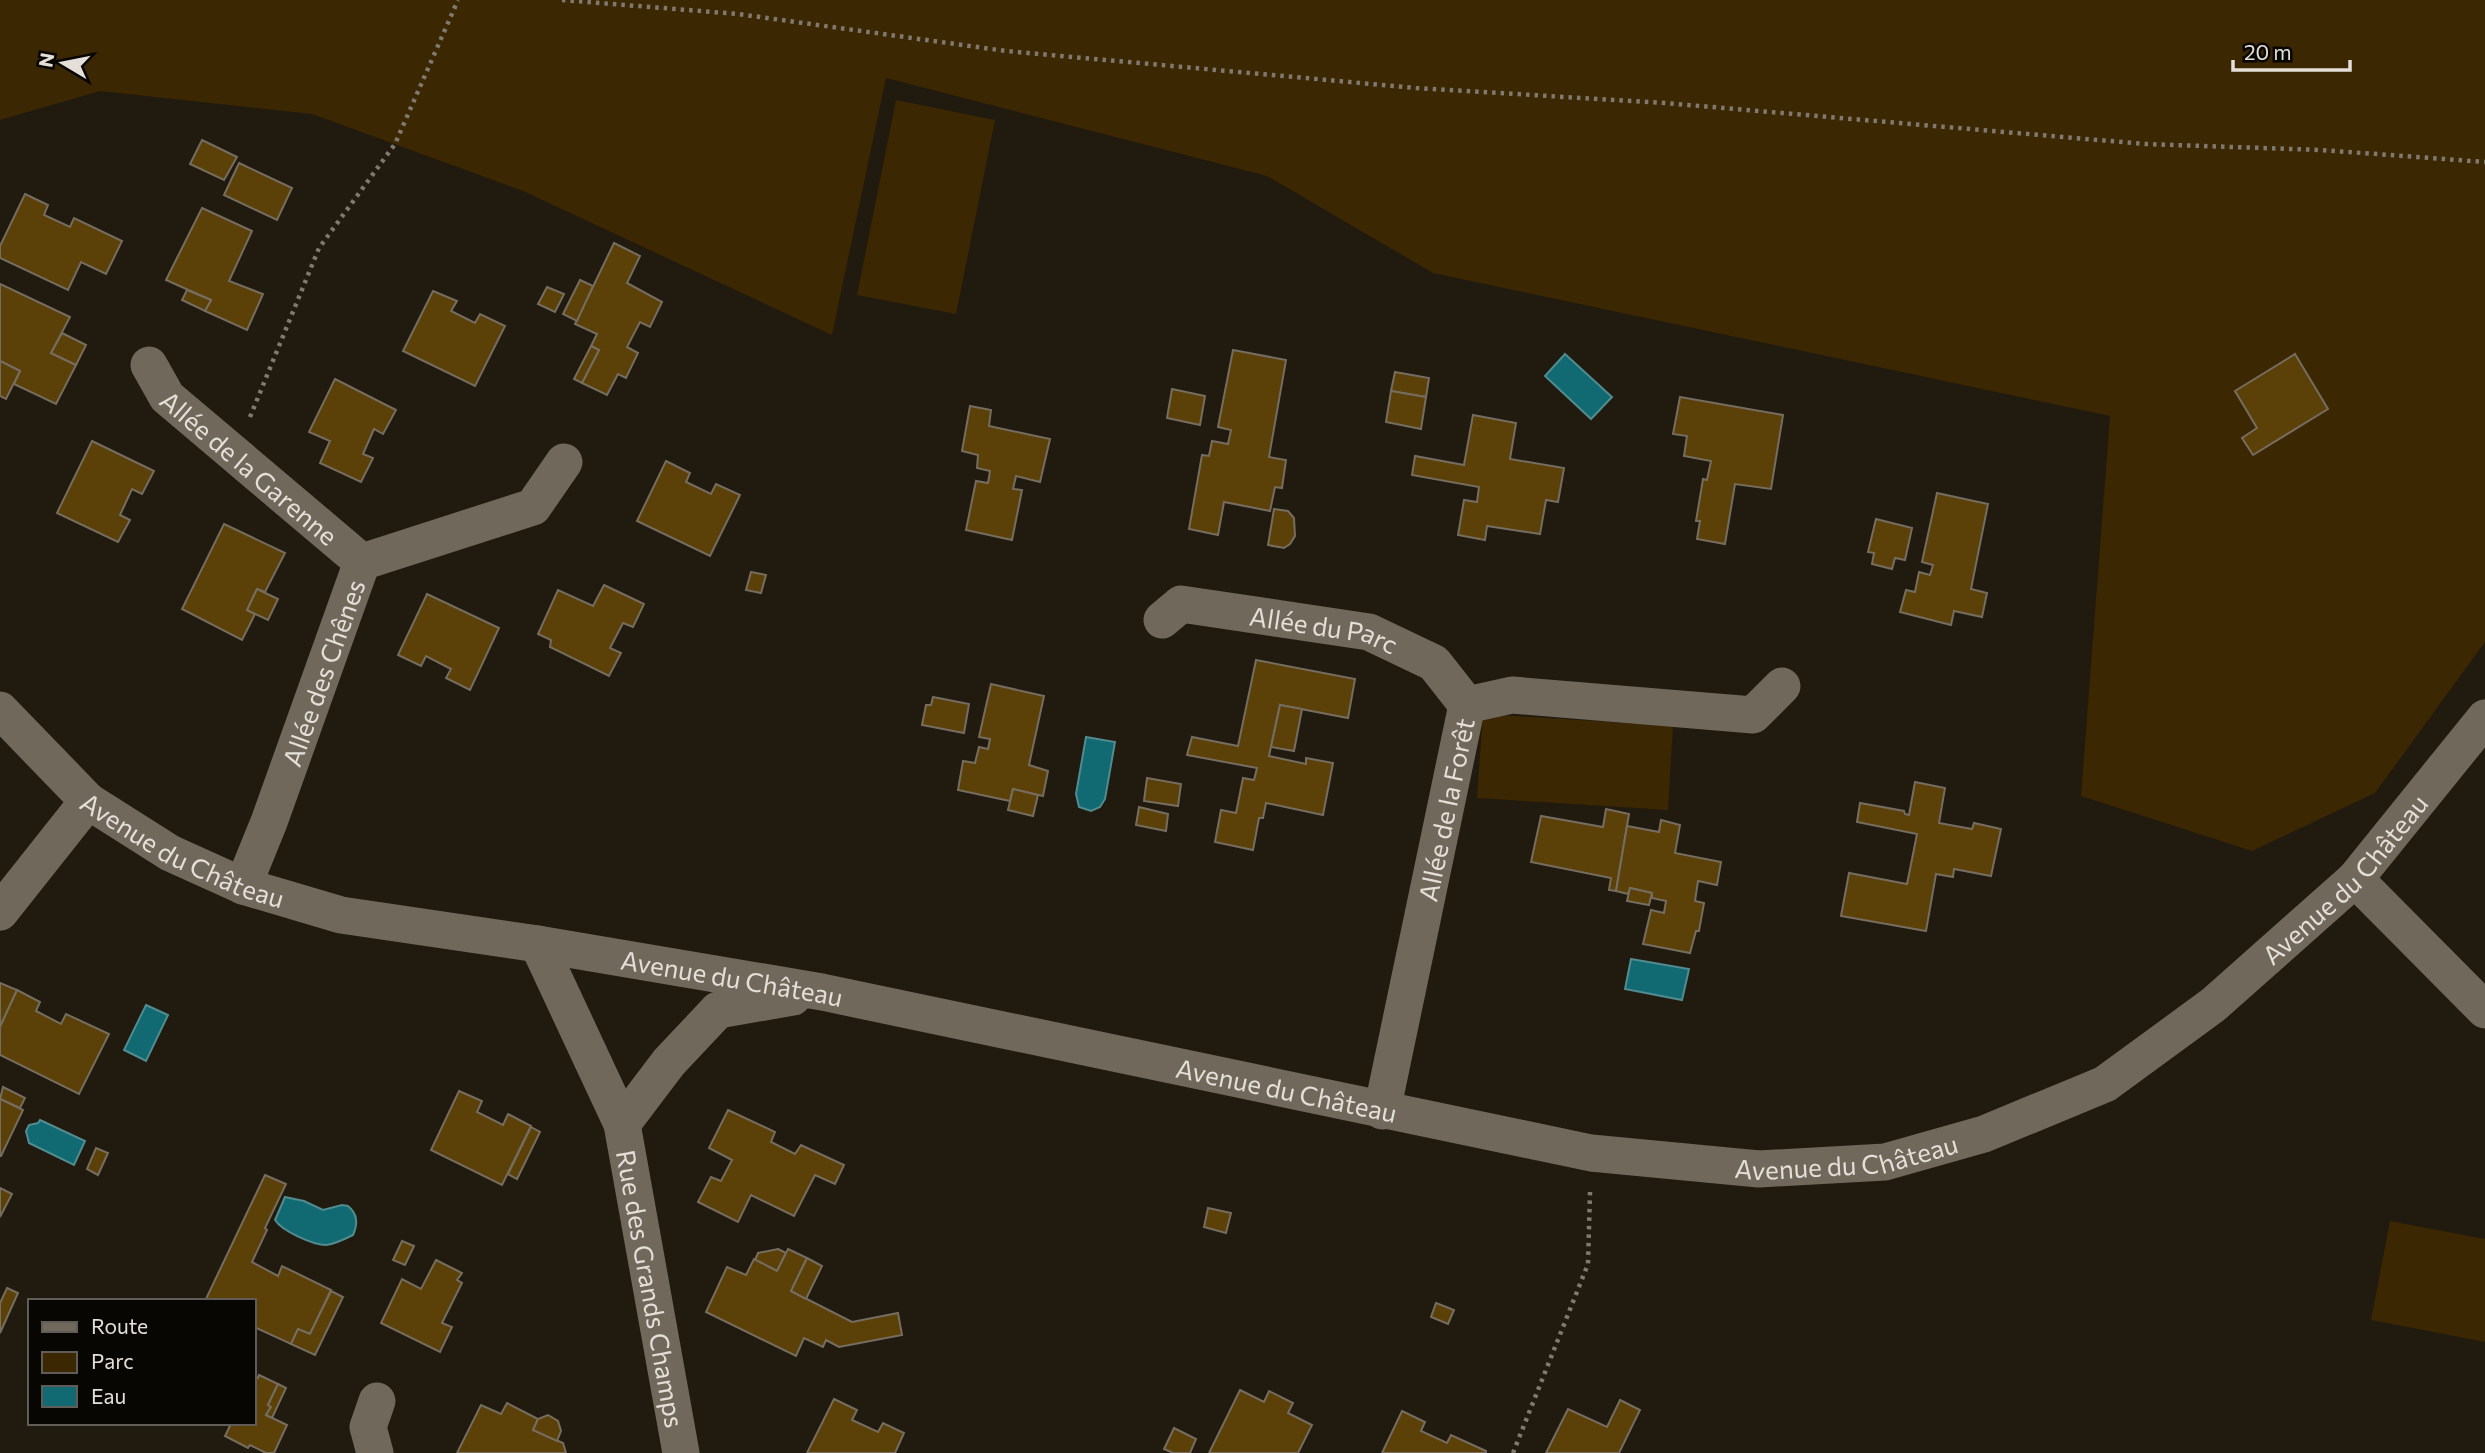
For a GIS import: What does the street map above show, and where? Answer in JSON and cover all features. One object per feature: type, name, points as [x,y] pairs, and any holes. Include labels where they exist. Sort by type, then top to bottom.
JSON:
[{"type":"street","name":"Allée de la Garenne","points":[[149,365],[167,397],[362,562]]},
{"type":"street","name":"Allée des Chênes","points":[[243,886],[269,822],[362,562],[533,507],[564,462]]},
{"type":"street","name":"Allée du Parc","points":[[1162,620],[1181,604],[1369,632],[1434,663],[1467,705]]},
{"type":"street","name":"Allée de la Forêt","points":[[1382,1111],[1467,705],[1512,695],[1753,715],[1782,686]]},
{"type":"street","name":"Avenue du Château","points":[[0,710],[88,801],[170,853],[243,886],[341,915],[538,944],[822,992],[1591,1153],[1759,1169],[1885,1161],[1984,1134],[2105,1084],[2213,1005],[2356,879],[2485,718]]},
{"type":"street","points":[[0,912],[88,801]]},
{"type":"street","points":[[2356,879],[2485,1010]]},
{"type":"street","name":"Rue des Grands Champs","points":[[538,944],[622,1124],[681,1453]]},
{"type":"street","points":[[622,1124],[669,1062],[718,1010],[822,992]]},
{"type":"street","points":[[375,1453],[368,1427],[377,1401]]},
{"type":"path","points":[[235,455],[319,248],[395,144],[458,0]]},
{"type":"path","points":[[562,0],[738,14],[1006,51],[1416,88],[1665,103],[2145,144],[2321,150],[2485,162]]},
{"type":"path","points":[[1513,1453],[1588,1264],[1591,1153]]},
{"type":"green space","points":[[0,0],[2485,0],[2485,642],[2375,793],[2252,851],[2081,796],[2110,416],[1433,273],[1267,176],[886,78],[832,335],[523,191],[312,114],[100,91],[0,120]]},
{"type":"green space","points":[[896,100],[995,120],[956,314],[857,295]]},
{"type":"green space","points":[[1483,714],[1673,726],[1668,810],[1477,798]]},
{"type":"green space","points":[[2390,1221],[2485,1239],[2485,1342],[2371,1320]]},
{"type":"water","points":[[1565,354],[1612,397],[1591,419],[1545,376]]},
{"type":"water","points":[[1086,737],[1115,742],[1105,799],[1100,807],[1091,811],[1079,807],[1076,794]]},
{"type":"water","points":[[1631,959],[1689,969],[1682,1000],[1625,989]]},
{"type":"water","points":[[146,1005],[168,1015],[146,1061],[124,1050]]},
{"type":"water","points":[[40,1120],[85,1141],[74,1165],[29,1143],[26,1131],[29,1125]]},
{"type":"water","points":[[285,1197],[304,1201],[323,1210],[348,1206],[356,1219],[353,1235],[326,1245],[298,1237],[275,1220]]},
{"type":"building","points":[[202,140],[237,157],[224,180],[190,164]]},
{"type":"building","points":[[239,163],[292,188],[277,220],[224,195]]},
{"type":"building","points":[[25,194],[48,205],[44,215],[70,227],[74,218],[122,241],[106,274],[81,262],[68,290],[0,258],[0,246]]},
{"type":"building","points":[[202,208],[252,231],[229,281],[263,294],[247,330],[205,311],[211,300],[166,280]]},
{"type":"building","points":[[614,243],[640,256],[627,283],[662,302],[650,327],[640,322],[627,347],[638,353],[626,378],[618,374],[607,395],[582,383],[599,350],[591,346],[597,334],[575,324]]},
{"type":"building","points":[[580,280],[593,286],[577,321],[563,314]]},
{"type":"building","points":[[0,284],[70,317],[51,353],[76,365],[56,404],[14,384],[20,371],[0,361]]},
{"type":"building","points":[[547,287],[564,294],[555,312],[538,304]]},
{"type":"building","points":[[187,290],[211,300],[205,311],[182,300]]},
{"type":"building","points":[[433,291],[457,301],[451,311],[475,323],[480,314],[505,326],[475,386],[403,351]]},
{"type":"building","points":[[62,333],[86,345],[76,365],[51,353]]},
{"type":"building","points":[[591,346],[599,350],[582,383],[574,379]]},
{"type":"building","points":[[1233,350],[1286,360],[1269,457],[1286,460],[1282,488],[1275,487],[1270,511],[1224,502],[1218,535],[1189,529],[1202,455],[1209,456],[1212,441],[1228,444],[1231,430],[1218,427]]},
{"type":"building","points":[[2295,354],[2328,409],[2253,455],[2242,438],[2257,428],[2235,391]]},
{"type":"building","points":[[0,361],[20,371],[6,399],[0,396]]},
{"type":"building","points":[[1395,372],[1429,378],[1426,397],[1391,391]]},
{"type":"building","points":[[335,379],[396,410],[383,434],[374,429],[363,454],[373,458],[361,482],[320,463],[330,441],[309,432]]},
{"type":"building","points":[[1172,389],[1205,396],[1200,425],[1167,418]]},
{"type":"building","points":[[1391,391],[1426,397],[1421,429],[1386,422]]},
{"type":"building","points":[[1680,397],[1783,415],[1771,489],[1735,484],[1725,544],[1697,539],[1700,521],[1696,521],[1703,479],[1707,480],[1711,461],[1684,456],[1687,436],[1673,434]]},
{"type":"building","points":[[970,406],[991,410],[989,426],[1050,439],[1040,482],[1016,476],[1013,489],[1022,490],[1012,540],[966,530],[976,481],[988,483],[990,471],[977,468],[978,455],[962,451]]},
{"type":"building","points":[[1473,415],[1516,423],[1510,459],[1564,468],[1558,502],[1546,500],[1540,534],[1487,526],[1485,540],[1458,535],[1464,500],[1477,502],[1479,487],[1412,475],[1415,456],[1464,465]]},
{"type":"building","points":[[92,441],[154,471],[142,494],[132,489],[120,515],[130,520],[118,542],[57,513]]},
{"type":"building","points":[[666,461],[690,473],[686,482],[711,494],[716,484],[740,495],[710,556],[637,521]]},
{"type":"building","points":[[1937,493],[1988,504],[1971,589],[1987,593],[1982,617],[1954,611],[1951,625],[1900,612],[1906,590],[1915,592],[1919,572],[1930,575],[1933,565],[1922,562]]},
{"type":"building","points":[[1274,509],[1288,511],[1294,518],[1295,536],[1284,548],[1268,545]]},
{"type":"building","points":[[1876,519],[1912,528],[1905,560],[1895,558],[1892,569],[1872,564],[1874,553],[1868,552]]},
{"type":"building","points":[[224,524],[285,553],[265,592],[257,589],[247,610],[255,614],[242,640],[182,609]]},
{"type":"building","points":[[751,572],[766,575],[761,593],[746,590]]},
{"type":"building","points":[[604,585],[644,604],[633,627],[623,623],[610,648],[621,653],[609,676],[550,647],[551,640],[538,634],[558,590],[593,606]]},
{"type":"building","points":[[257,589],[278,599],[268,620],[247,610]]},
{"type":"building","points":[[427,594],[499,628],[470,690],[446,678],[451,669],[426,656],[421,666],[398,655]]},
{"type":"building","points":[[1256,660],[1355,679],[1348,718],[1280,705],[1269,756],[1306,764],[1306,758],[1333,763],[1323,815],[1266,803],[1263,818],[1259,818],[1253,850],[1215,842],[1221,810],[1236,813],[1243,778],[1254,780],[1257,768],[1187,755],[1192,737],[1238,746]]},
{"type":"building","points":[[991,684],[1044,696],[1029,765],[1048,771],[1043,796],[1013,789],[1010,801],[958,790],[963,761],[975,763],[979,747],[988,749],[990,739],[979,737]]},
{"type":"building","points":[[933,697],[969,704],[964,733],[922,725],[926,705],[931,705]]},
{"type":"building","points":[[1280,705],[1302,709],[1294,751],[1271,747]]},
{"type":"building","points":[[1147,778],[1181,784],[1178,806],[1144,801]]},
{"type":"building","points":[[1915,782],[1945,788],[1939,823],[1972,829],[1974,823],[2001,829],[1991,876],[1954,869],[1953,877],[1936,874],[1926,931],[1841,916],[1849,873],[1907,884],[1917,834],[1857,822],[1860,803],[1904,811],[1909,815]]},
{"type":"building","points":[[1013,789],[1038,795],[1033,816],[1008,810]]},
{"type":"building","points":[[1139,807],[1168,814],[1166,831],[1136,825]]},
{"type":"building","points":[[1606,809],[1629,814],[1616,891],[1609,890],[1611,878],[1531,862],[1541,816],[1603,827]]},
{"type":"building","points":[[1661,820],[1680,825],[1675,853],[1721,862],[1717,885],[1698,881],[1695,901],[1704,903],[1699,931],[1696,931],[1690,953],[1643,944],[1651,910],[1664,913],[1666,901],[1652,898],[1652,893],[1630,888],[1628,894],[1616,891],[1627,826],[1659,832]]},
{"type":"building","points":[[1630,888],[1652,893],[1649,905],[1627,901]]},
{"type":"building","points":[[0,983],[17,990],[0,1027]]},
{"type":"building","points":[[17,990],[40,1002],[36,1011],[61,1024],[66,1014],[109,1034],[79,1094],[0,1055],[0,1027]]},
{"type":"building","points":[[3,1087],[25,1098],[20,1108],[0,1099]]},
{"type":"building","points":[[459,1091],[482,1101],[477,1112],[503,1125],[508,1114],[531,1126],[502,1185],[431,1150]]},
{"type":"building","points":[[0,1099],[23,1110],[1,1156],[0,1156]]},
{"type":"building","points":[[728,1110],[775,1132],[771,1142],[795,1154],[801,1145],[844,1165],[835,1184],[815,1175],[794,1216],[751,1195],[738,1222],[698,1202],[711,1177],[721,1181],[732,1160],[709,1148]]},
{"type":"building","points":[[531,1127],[540,1132],[517,1179],[508,1174]]},
{"type":"building","points":[[96,1148],[108,1153],[98,1175],[87,1169]]},
{"type":"building","points":[[265,1175],[286,1184],[252,1262],[278,1276],[282,1266],[331,1290],[310,1334],[298,1329],[291,1344],[256,1328],[256,1299],[206,1299]]},
{"type":"building","points":[[0,1188],[12,1194],[0,1217]]},
{"type":"building","points":[[1208,1208],[1231,1213],[1226,1233],[1204,1227]]},
{"type":"building","points":[[402,1241],[414,1246],[405,1265],[393,1260]]},
{"type":"building","points":[[778,1249],[786,1253],[777,1271],[755,1260],[758,1253]]},
{"type":"building","points":[[788,1249],[807,1258],[791,1291],[852,1322],[898,1313],[902,1335],[839,1347],[826,1340],[823,1347],[804,1338],[796,1356],[706,1312],[727,1267],[746,1275],[754,1259],[777,1271]]},
{"type":"building","points":[[807,1258],[822,1266],[806,1299],[791,1291]]},
{"type":"building","points":[[436,1260],[462,1273],[457,1280],[462,1283],[442,1323],[452,1327],[440,1352],[381,1323],[402,1279],[421,1289]]},
{"type":"building","points":[[7,1288],[18,1293],[0,1333],[0,1303]]},
{"type":"building","points":[[331,1291],[343,1297],[315,1355],[291,1344],[298,1329],[310,1334]]},
{"type":"building","points":[[1436,1303],[1454,1310],[1448,1324],[1431,1317]]},
{"type":"building","points":[[259,1375],[278,1384],[266,1415],[287,1425],[274,1453],[266,1453],[250,1445],[248,1448],[225,1436],[230,1426],[228,1425],[256,1425],[256,1377]]},
{"type":"building","points":[[278,1384],[286,1388],[272,1418],[266,1415]]},
{"type":"building","points":[[1240,1390],[1264,1402],[1269,1391],[1293,1403],[1288,1413],[1312,1425],[1298,1453],[1209,1453]]},
{"type":"building","points":[[834,1399],[857,1410],[852,1420],[878,1432],[883,1423],[904,1433],[895,1453],[807,1453]]},
{"type":"building","points":[[1620,1400],[1640,1410],[1619,1453],[1546,1453],[1568,1409],[1607,1427]]},
{"type":"building","points":[[507,1403],[538,1419],[533,1430],[563,1443],[566,1453],[457,1453],[481,1405],[501,1414]]},
{"type":"building","points":[[1402,1411],[1425,1422],[1421,1431],[1447,1443],[1451,1435],[1486,1453],[1382,1453]]},
{"type":"building","points":[[548,1415],[558,1421],[561,1431],[557,1441],[533,1430],[538,1419]]},
{"type":"building","points":[[1174,1428],[1196,1439],[1190,1453],[1173,1453],[1164,1449]]}]
